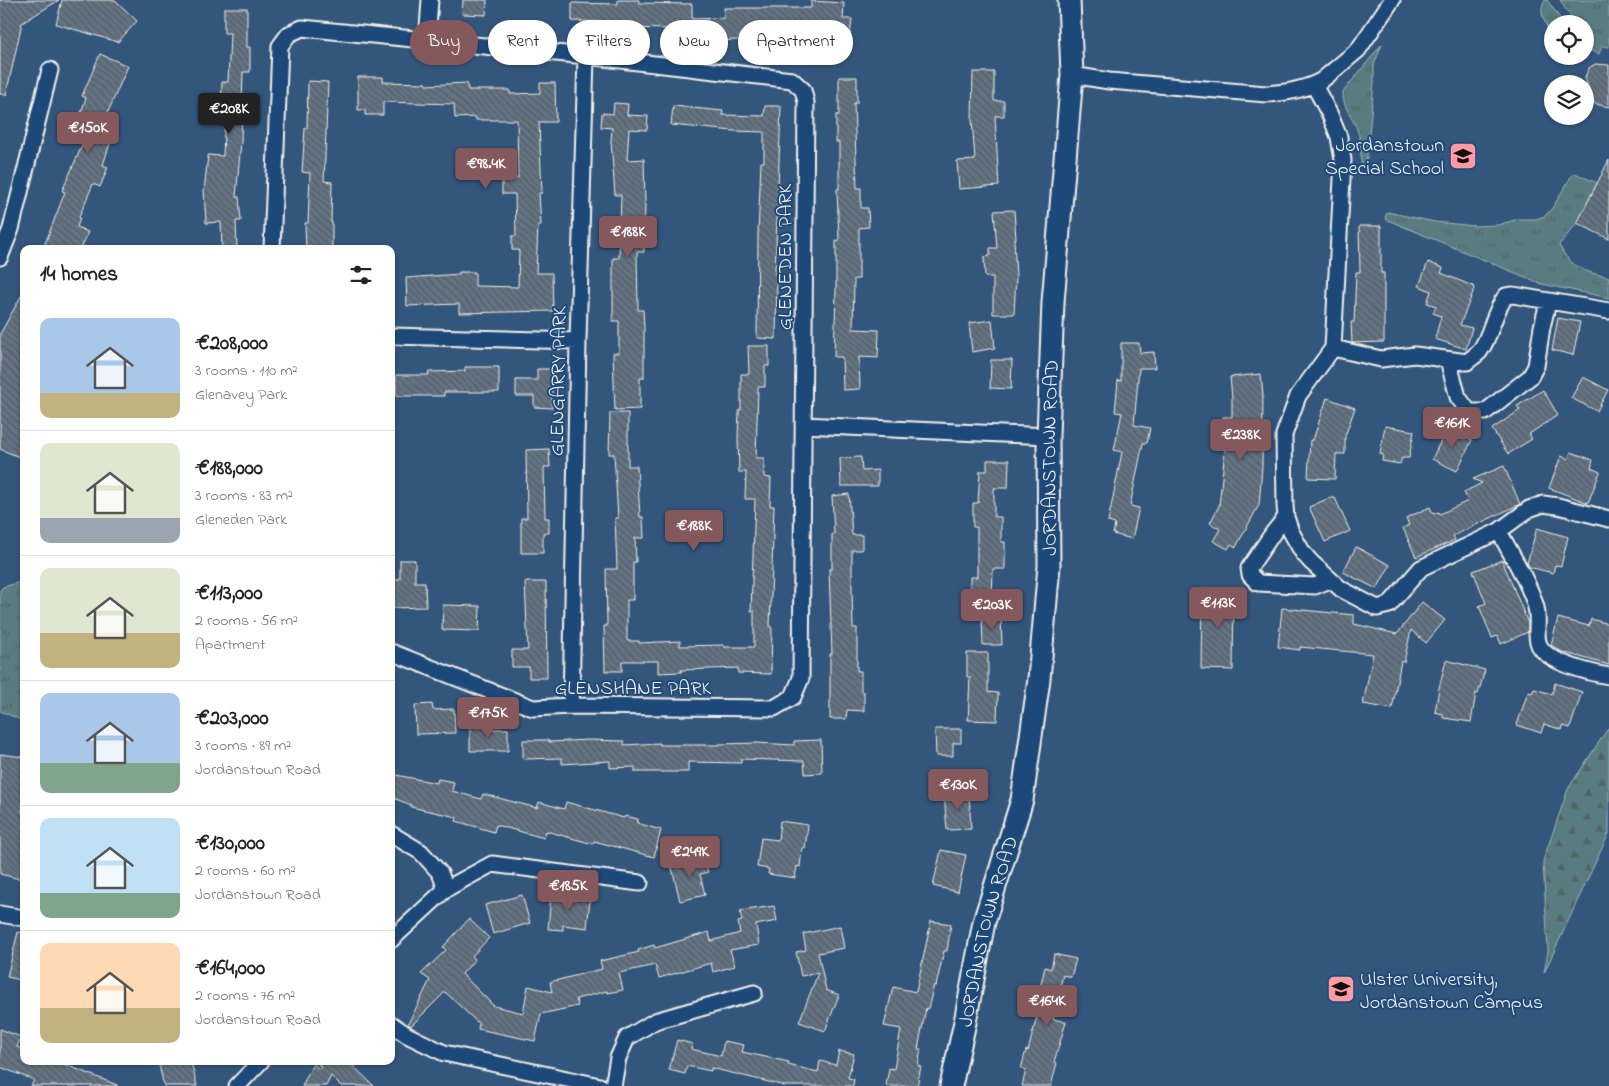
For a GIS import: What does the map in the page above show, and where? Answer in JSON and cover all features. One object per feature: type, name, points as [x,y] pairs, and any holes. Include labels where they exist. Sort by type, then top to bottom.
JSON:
[{"type":"street","points":[[429,20],[430,0]]},
{"type":"street","name":"JORDANSTOWN ROAD","points":[[951,1086],[984,922],[1022,800],[1039,679],[1049,566],[1048,436],[1053,302],[1072,75],[1069,0]]},
{"type":"street","points":[[1072,75],[1109,81],[1266,94],[1288,92],[1314,85],[1321,81],[1358,50],[1392,0]]},
{"type":"street","points":[[272,245],[280,46],[289,34],[302,28],[410,39]]},
{"type":"street","points":[[478,46],[567,54]]},
{"type":"street","name":"GLENEDEN PARK","points":[[650,63],[792,80],[803,90],[806,102],[800,678],[793,697]]},
{"type":"street","name":"GLENGARRY PARK","points":[[571,706],[586,65]]},
{"type":"street","points":[[0,256],[11,229],[50,70]]},
{"type":"street","points":[[1314,85],[1339,137],[1343,160],[1333,348],[1298,396],[1284,435],[1286,517],[1291,532],[1303,553],[1341,589],[1378,608],[1388,605],[1421,568],[1499,531],[1529,509],[1543,504],[1609,519]]},
{"type":"street","points":[[1333,348],[1381,359],[1415,356],[1467,362],[1479,352],[1487,336],[1498,304],[1506,296],[1513,295],[1609,311]]},
{"type":"street","points":[[1448,360],[1458,398],[1470,412],[1485,412],[1530,378],[1536,366],[1548,302]]},
{"type":"street","points":[[395,336],[578,341]]},
{"type":"street","points":[[803,425],[1048,436]]},
{"type":"street","points":[[1286,517],[1249,568],[1250,575],[1258,583],[1314,586],[1330,580]]},
{"type":"street","points":[[1499,531],[1536,605],[1539,621],[1538,642],[1542,651],[1553,659],[1586,671],[1609,676]]},
{"type":"street","name":"GLENSHANE PARK","points":[[395,654],[533,708],[571,706],[774,708],[793,697]]},
{"type":"street","points":[[395,836],[421,852],[440,873],[446,889]]},
{"type":"street","points":[[395,936],[446,889],[492,864],[640,883]]},
{"type":"street","points":[[0,914],[20,917]]},
{"type":"street","points":[[612,1086],[618,1058],[627,1038],[655,1021],[754,993]]},
{"type":"street","points":[[395,1027],[407,1036],[444,1053],[600,1086]]},
{"type":"street","points":[[237,1086],[256,1065]]},
{"type":"green space","points":[[1545,0],[1547,0],[1558,15],[1544,15],[1544,20],[1542,14]]},
{"type":"green space","points":[[1560,0],[1609,0],[1609,47],[1602,46],[1599,54],[1594,52],[1594,15],[1569,15]]},
{"type":"green space","points":[[1382,44],[1374,65],[1366,165],[1361,164],[1358,133],[1346,107],[1343,92]]},
{"type":"green space","points":[[1575,173],[1597,183],[1577,223],[1559,245],[1568,259],[1579,268],[1609,277],[1609,298],[1542,284],[1385,219],[1387,212],[1435,222],[1475,226],[1498,225],[1518,219],[1536,219],[1545,216],[1553,207]]},
{"type":"green space","points":[[20,582],[20,719],[0,711],[0,590],[3,587]]},
{"type":"green space","points":[[1609,727],[1609,833],[1544,973],[1548,951],[1543,861],[1568,789]]},
{"type":"building","points":[[0,0],[59,0],[22,23],[6,95],[0,94]]},
{"type":"building","points":[[62,0],[115,0],[137,21],[118,42],[56,24]]},
{"type":"building","points":[[463,0],[487,0],[486,15],[462,14]]},
{"type":"building","points":[[618,0],[639,0],[639,3],[692,4],[692,19],[724,18],[724,8],[811,8],[811,1],[844,3],[843,19],[852,19],[738,20],[738,40],[728,40],[728,20],[660,20],[660,29],[650,29],[650,20],[572,20],[572,3],[618,4]]},
{"type":"building","points":[[224,8],[247,8],[247,47],[250,47],[250,72],[243,72],[241,142],[236,197],[239,197],[241,221],[236,221],[237,245],[222,245],[221,222],[206,223],[204,191],[208,155],[223,156],[225,107],[221,107],[222,82],[228,82],[230,33],[224,33]]},
{"type":"building","points":[[100,54],[128,66],[104,121],[116,125],[103,165],[108,167],[100,187],[93,184],[79,217],[77,227],[88,232],[83,245],[45,245],[65,192],[62,191],[84,141],[73,137],[86,98],[82,96]]},
{"type":"building","points":[[1594,65],[1609,65],[1609,107],[1594,102],[1594,75],[1586,75],[1589,68]]},
{"type":"building","points":[[973,72],[994,72],[994,101],[1004,101],[1004,116],[995,116],[999,186],[959,189],[957,161],[975,160],[972,119]]},
{"type":"building","points":[[358,77],[383,77],[383,82],[426,83],[426,85],[467,83],[468,90],[510,90],[510,94],[540,93],[540,83],[555,83],[556,122],[539,122],[542,193],[539,193],[541,225],[538,225],[536,273],[552,273],[553,311],[459,313],[459,304],[407,306],[406,278],[475,272],[475,286],[518,287],[519,250],[512,250],[512,236],[516,236],[515,194],[502,194],[502,179],[518,178],[517,120],[476,120],[476,117],[455,118],[454,104],[383,102],[383,115],[365,115],[365,110],[358,110]]},
{"type":"building","points":[[839,77],[857,77],[857,103],[854,103],[857,188],[861,188],[861,208],[868,208],[869,227],[859,228],[859,279],[854,279],[853,329],[879,330],[878,358],[859,357],[860,389],[843,390],[842,357],[834,357],[836,241],[839,241],[837,189],[839,189],[839,142],[836,142],[836,115],[839,115]]},
{"type":"building","points":[[308,81],[328,82],[324,181],[332,182],[332,245],[306,245],[305,223],[308,223],[310,173],[302,172],[305,128],[307,128]]},
{"type":"building","points":[[614,103],[628,104],[627,115],[648,116],[647,130],[629,129],[627,160],[644,159],[644,252],[637,252],[638,310],[643,310],[644,328],[644,378],[640,378],[640,409],[615,410],[613,353],[619,353],[619,321],[613,321],[613,258],[619,258],[621,195],[615,195],[611,141],[612,128],[601,127],[602,113],[613,114]]},
{"type":"building","points":[[673,106],[723,111],[722,115],[764,116],[765,106],[781,106],[775,274],[777,274],[776,339],[757,338],[758,234],[761,162],[764,162],[764,132],[671,125]]},
{"type":"building","points":[[1609,160],[1609,239],[1577,223]]},
{"type":"building","points":[[1014,210],[1016,276],[1014,314],[993,314],[993,277],[985,277],[984,257],[990,256],[990,248],[997,248],[994,211]]},
{"type":"building","points":[[1359,226],[1381,226],[1381,273],[1384,273],[1384,342],[1352,343],[1351,322],[1354,322],[1356,272],[1360,272]]},
{"type":"building","points":[[1428,262],[1443,268],[1441,273],[1475,287],[1460,325],[1472,328],[1466,349],[1435,339],[1441,316],[1433,313],[1436,306],[1427,303],[1431,291],[1419,286]]},
{"type":"building","points":[[20,298],[20,457],[0,449],[0,334]]},
{"type":"building","points":[[1558,318],[1580,322],[1573,355],[1552,350]]},
{"type":"building","points":[[992,320],[995,348],[972,352],[969,323]]},
{"type":"building","points":[[1121,343],[1139,343],[1140,353],[1154,352],[1155,368],[1139,368],[1134,425],[1150,428],[1147,443],[1143,443],[1130,506],[1139,508],[1132,539],[1113,534],[1115,524],[1108,522],[1122,452],[1114,450],[1122,413],[1115,412],[1118,380],[1121,381]]},
{"type":"building","points":[[748,346],[769,346],[769,366],[765,366],[765,387],[758,387],[756,458],[764,458],[764,477],[771,478],[770,506],[774,506],[770,627],[772,628],[771,674],[738,673],[738,668],[681,670],[682,672],[658,673],[658,661],[622,661],[622,671],[605,671],[604,626],[607,626],[606,569],[617,569],[615,518],[618,518],[614,454],[609,454],[610,413],[628,413],[628,466],[637,466],[640,517],[643,517],[644,538],[635,538],[636,562],[633,562],[633,600],[627,600],[627,641],[639,641],[639,643],[680,641],[680,646],[724,645],[724,647],[754,647],[754,611],[751,611],[755,499],[745,499],[746,472],[739,472],[738,438],[739,410],[741,410],[741,374],[749,374]]},
{"type":"building","points":[[991,360],[1012,360],[1011,389],[990,388]]},
{"type":"building","points":[[465,367],[499,367],[499,392],[444,392],[444,396],[396,396],[396,375],[429,375],[428,372],[465,371]]},
{"type":"building","points":[[537,369],[552,369],[552,408],[534,407],[534,396],[516,396],[516,380],[537,380]]},
{"type":"building","points":[[1261,374],[1263,396],[1262,467],[1259,505],[1236,547],[1231,544],[1228,549],[1213,541],[1220,529],[1210,523],[1219,506],[1226,440],[1223,440],[1223,417],[1232,417],[1230,377]]},
{"type":"building","points":[[1583,377],[1608,390],[1597,411],[1571,398]]},
{"type":"building","points":[[1543,390],[1558,415],[1529,434],[1532,439],[1508,454],[1492,429],[1520,410],[1517,406]]},
{"type":"building","points":[[1327,398],[1355,408],[1345,436],[1345,454],[1336,454],[1335,479],[1308,478],[1310,440],[1313,440]]},
{"type":"building","points":[[1385,426],[1414,431],[1409,458],[1402,458],[1400,464],[1382,461],[1383,454],[1380,454]]},
{"type":"building","points":[[1447,428],[1472,440],[1457,471],[1432,459]]},
{"type":"building","points":[[549,449],[550,467],[544,467],[545,518],[549,518],[549,533],[543,533],[543,553],[521,553],[521,518],[527,518],[526,450]]},
{"type":"building","points":[[1571,452],[1593,460],[1591,468],[1600,472],[1588,503],[1549,488],[1561,456],[1568,459]]},
{"type":"building","points":[[861,457],[862,471],[878,470],[878,486],[841,486],[840,458]]},
{"type":"building","points":[[987,460],[1009,460],[1008,488],[994,488],[994,517],[1001,517],[1001,542],[1005,542],[1005,569],[993,569],[992,600],[970,600],[970,577],[977,577],[977,527],[973,527],[973,503],[978,503],[980,471],[987,471]]},
{"type":"building","points":[[1504,466],[1520,504],[1453,536],[1455,540],[1416,557],[1403,528],[1409,525],[1406,518],[1430,507],[1433,514],[1439,512],[1440,514],[1468,501],[1464,492],[1482,483],[1473,479]]},
{"type":"building","points":[[849,494],[852,535],[862,535],[862,550],[852,550],[852,588],[853,628],[857,628],[857,671],[861,671],[861,692],[864,692],[864,711],[847,710],[846,719],[830,719],[830,654],[832,654],[829,569],[832,569],[832,534],[834,534],[832,496]]},
{"type":"building","points":[[1329,498],[1335,498],[1350,531],[1325,542],[1309,507]]},
{"type":"building","points":[[1537,528],[1568,537],[1561,566],[1555,565],[1553,573],[1529,567],[1527,563]]},
{"type":"building","points":[[1356,547],[1390,565],[1377,589],[1343,572]]},
{"type":"building","points":[[400,560],[415,560],[415,582],[425,582],[426,607],[395,608],[395,580],[400,579]]},
{"type":"building","points":[[1502,560],[1528,623],[1528,632],[1501,644],[1498,636],[1492,638],[1479,606],[1486,603],[1473,571]]},
{"type":"building","points":[[525,582],[546,582],[547,678],[529,678],[529,667],[512,667],[512,650],[528,650]]},
{"type":"building","points":[[1202,589],[1234,589],[1233,670],[1201,669]]},
{"type":"building","points":[[1422,602],[1445,620],[1426,643],[1411,630],[1404,662],[1401,661],[1392,709],[1363,704],[1373,654],[1300,647],[1300,650],[1278,647],[1282,608],[1354,615],[1354,624],[1397,634]]},
{"type":"building","points":[[443,605],[480,606],[479,631],[442,630]]},
{"type":"building","points":[[1001,617],[1002,645],[983,645],[982,618]]},
{"type":"building","points":[[1558,618],[1589,626],[1591,619],[1609,624],[1609,665],[1562,652],[1551,645]]},
{"type":"building","points":[[967,653],[988,653],[988,692],[998,693],[997,721],[968,720],[970,677],[967,677]]},
{"type":"building","points":[[1446,660],[1485,670],[1478,694],[1476,693],[1471,722],[1443,718],[1443,714],[1435,712]]},
{"type":"building","points":[[1555,683],[1582,692],[1570,728],[1563,726],[1562,730],[1544,724],[1541,733],[1517,725],[1528,692],[1532,693],[1534,689],[1552,694]]},
{"type":"building","points":[[432,704],[433,710],[454,709],[455,733],[416,734],[415,705]]},
{"type":"building","points":[[470,724],[486,724],[486,729],[508,729],[508,751],[470,751]]},
{"type":"building","points":[[935,729],[961,729],[961,743],[953,743],[953,756],[936,756]]},
{"type":"building","points":[[523,740],[549,740],[549,742],[624,741],[624,745],[756,743],[794,745],[794,741],[821,740],[822,773],[805,774],[804,761],[741,759],[741,763],[688,762],[688,772],[635,772],[635,767],[610,768],[610,761],[562,764],[562,758],[523,759]]},
{"type":"building","points":[[0,754],[20,756],[20,879],[0,874]]},
{"type":"building","points":[[395,775],[437,783],[438,779],[454,782],[452,791],[481,799],[483,794],[537,808],[539,802],[564,809],[566,802],[624,818],[625,816],[638,819],[637,823],[661,830],[654,857],[594,841],[593,844],[546,831],[544,838],[496,825],[494,832],[456,821],[457,817],[411,807],[411,805],[395,799]]},
{"type":"building","points":[[969,793],[971,829],[947,830],[944,794]]},
{"type":"building","points":[[780,821],[808,825],[805,848],[802,848],[800,867],[797,866],[795,878],[768,874],[769,869],[757,867],[761,838],[778,840]]},
{"type":"building","points":[[941,850],[966,855],[958,892],[933,886]]},
{"type":"building","points":[[703,856],[708,872],[700,874],[705,895],[680,901],[671,864]]},
{"type":"building","points":[[522,895],[530,923],[493,934],[485,905]]},
{"type":"building","points":[[551,895],[590,899],[587,928],[563,925],[563,930],[548,929]]},
{"type":"building","points":[[774,906],[777,921],[756,925],[759,945],[730,950],[735,966],[713,972],[711,963],[659,978],[655,965],[619,973],[623,990],[608,993],[607,991],[576,999],[578,1006],[541,1014],[535,1041],[478,1029],[479,1024],[445,992],[411,1026],[408,1024],[430,980],[421,974],[446,950],[443,947],[469,919],[489,938],[472,956],[475,959],[462,974],[494,1006],[523,1013],[528,986],[552,992],[550,982],[602,969],[600,961],[639,952],[638,950],[654,945],[655,948],[709,932],[711,941],[740,933],[738,922],[742,921],[740,911]]},
{"type":"building","points":[[931,921],[951,924],[947,951],[944,951],[936,986],[934,985],[928,1009],[926,1008],[918,1049],[921,1049],[918,1066],[921,1066],[917,1086],[886,1086],[889,1068],[894,1069],[901,1029],[884,1026],[893,987],[916,992]]},
{"type":"building","points":[[840,926],[844,948],[818,953],[826,990],[839,995],[825,1031],[799,1022],[818,973],[801,976],[796,952],[806,950],[803,934]]},
{"type":"building","points":[[18,932],[20,932],[20,980],[7,977]]},
{"type":"building","points":[[1054,954],[1076,959],[1071,977],[1063,975],[1053,1019],[1066,1022],[1054,1062],[1057,1063],[1051,1086],[1022,1086],[1026,1070],[1021,1069],[1026,1050],[1028,1051],[1043,993],[1039,992],[1045,967],[1051,969]]},
{"type":"building","points":[[0,1029],[20,1037],[17,1047],[20,1048],[20,1065],[66,1065],[117,1086],[31,1086],[34,1080],[0,1067]]},
{"type":"building","points":[[677,1040],[693,1044],[691,1049],[721,1056],[724,1041],[744,1045],[742,1052],[789,1062],[788,1065],[818,1072],[820,1061],[836,1065],[839,1051],[854,1054],[848,1078],[854,1079],[853,1086],[785,1086],[711,1068],[711,1071],[687,1066],[685,1074],[669,1070]]},
{"type":"building","points":[[159,1065],[192,1065],[197,1086],[164,1086]]},
{"type":"building","points":[[312,1065],[319,1069],[321,1067],[319,1065],[352,1065],[374,1086],[341,1086],[331,1076],[326,1086],[302,1086]]},
{"type":"place","name":"Jordanstown Special School","points":[[1463,156]]},
{"type":"place","name":"Ulster University, Jordanstown Campus","points":[[1341,989]]}]
